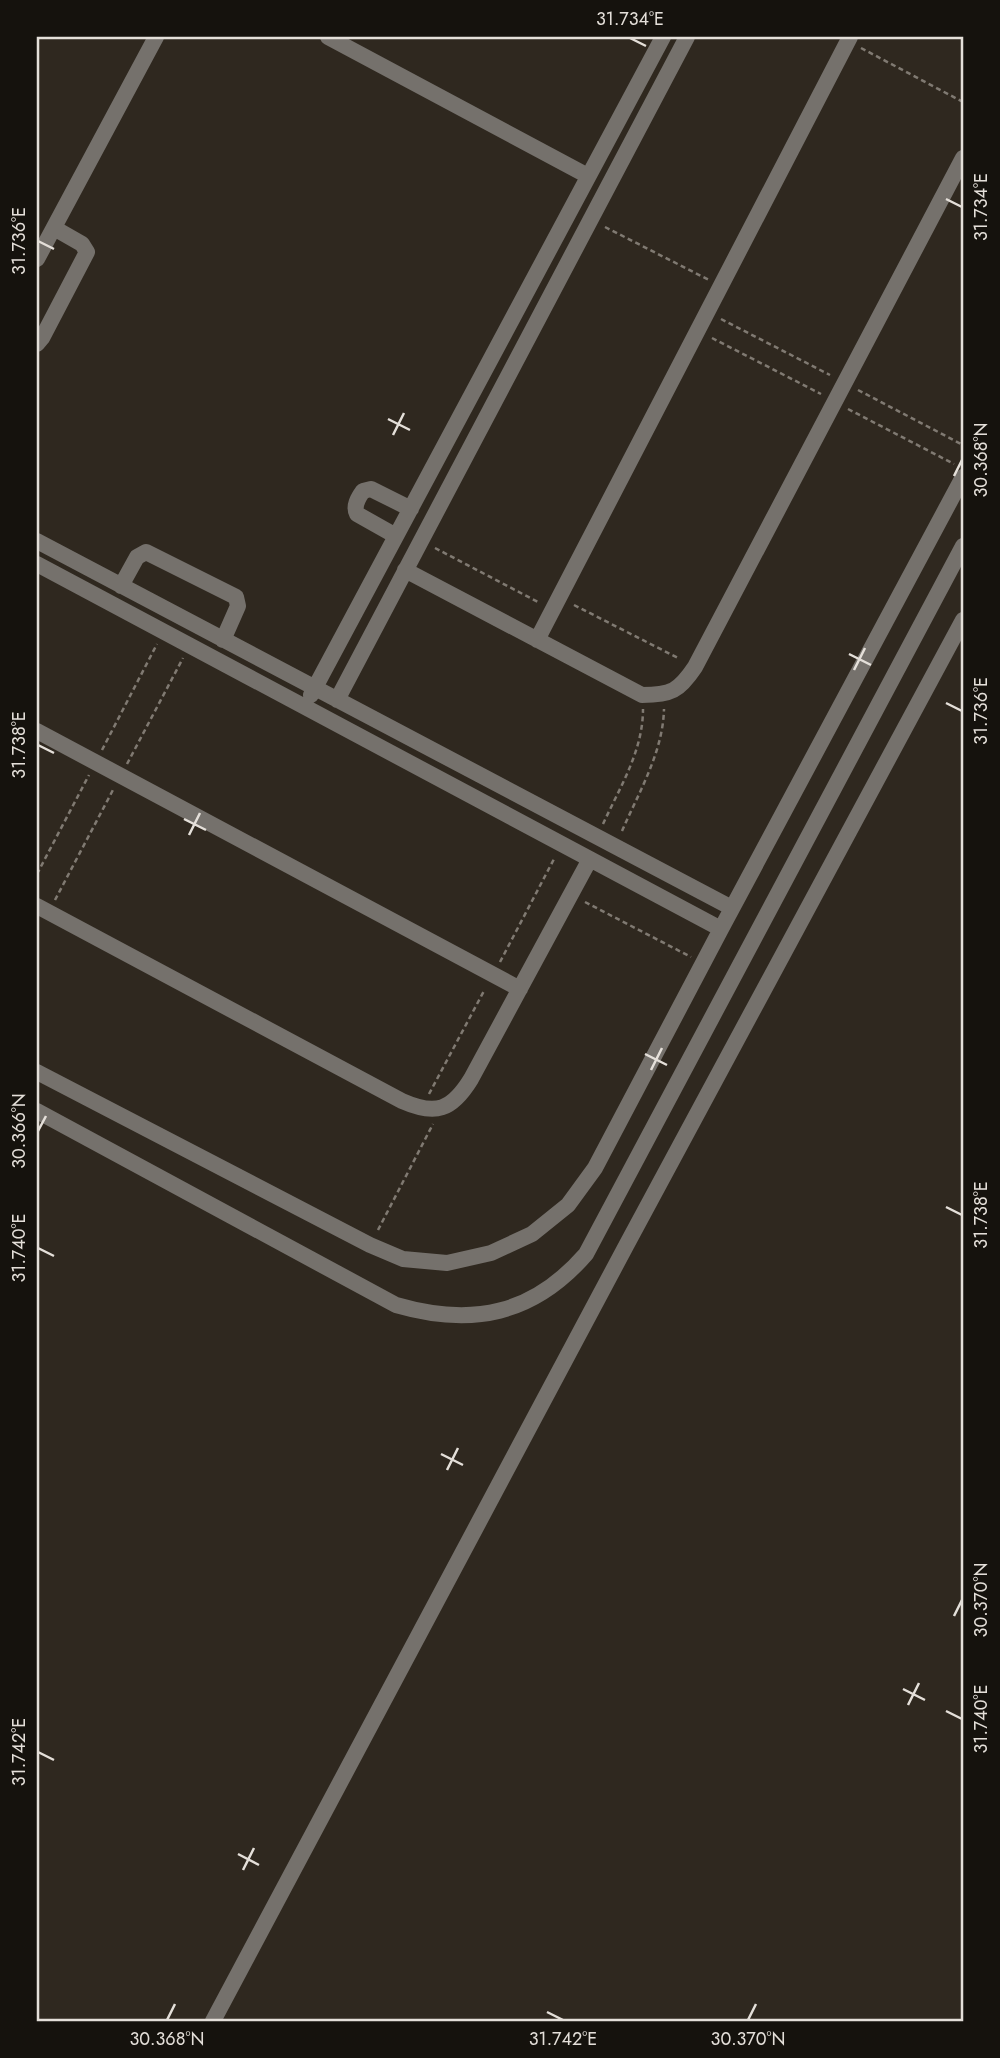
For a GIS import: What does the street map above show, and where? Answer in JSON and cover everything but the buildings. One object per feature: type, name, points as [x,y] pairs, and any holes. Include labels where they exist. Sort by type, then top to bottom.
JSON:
[{"type":"street","points":[[37,259],[156,37]]},
{"type":"street","points":[[328,37],[588,176]]},
{"type":"street","points":[[337,699],[687,37]]},
{"type":"street","points":[[305,706],[659,38]]},
{"type":"street","points":[[537,640],[849,39]]},
{"type":"street","points":[[405,570],[642,695],[664,695],[683,685],[695,667],[963,158]]},
{"type":"street","points":[[37,344],[87,252],[82,244],[54,228]]},
{"type":"street","points":[[37,1072],[370,1245],[403,1259],[447,1263],[491,1254],[533,1234],[568,1205],[595,1168],[963,477]]},
{"type":"street","points":[[396,536],[357,514],[355,507],[360,495],[363,491],[372,489],[411,509]]},
{"type":"street","points":[[37,541],[732,908]]},
{"type":"street","points":[[37,1111],[396,1305],[423,1313],[466,1316],[501,1310],[549,1289],[586,1254],[963,546]]},
{"type":"street","points":[[121,586],[137,556],[146,552],[236,597],[238,606],[223,640]]},
{"type":"street","points":[[37,564],[721,929]]},
{"type":"street","points":[[213,2021],[963,620]]},
{"type":"street","points":[[37,731],[520,989]]},
{"type":"street","points":[[37,906],[421,1110],[442,1108],[460,1097],[590,859]]},
{"type":"path","points":[[849,39],[963,102]]},
{"type":"path","points":[[590,220],[721,286]]},
{"type":"path","points":[[421,541],[695,667]]},
{"type":"path","points":[[597,837],[638,749],[643,713],[642,695]]},
{"type":"path","points":[[615,847],[655,756],[661,736],[664,695]]},
{"type":"path","points":[[571,894],[703,964]]},
{"type":"path","points":[[370,1245],[442,1108]]}]
